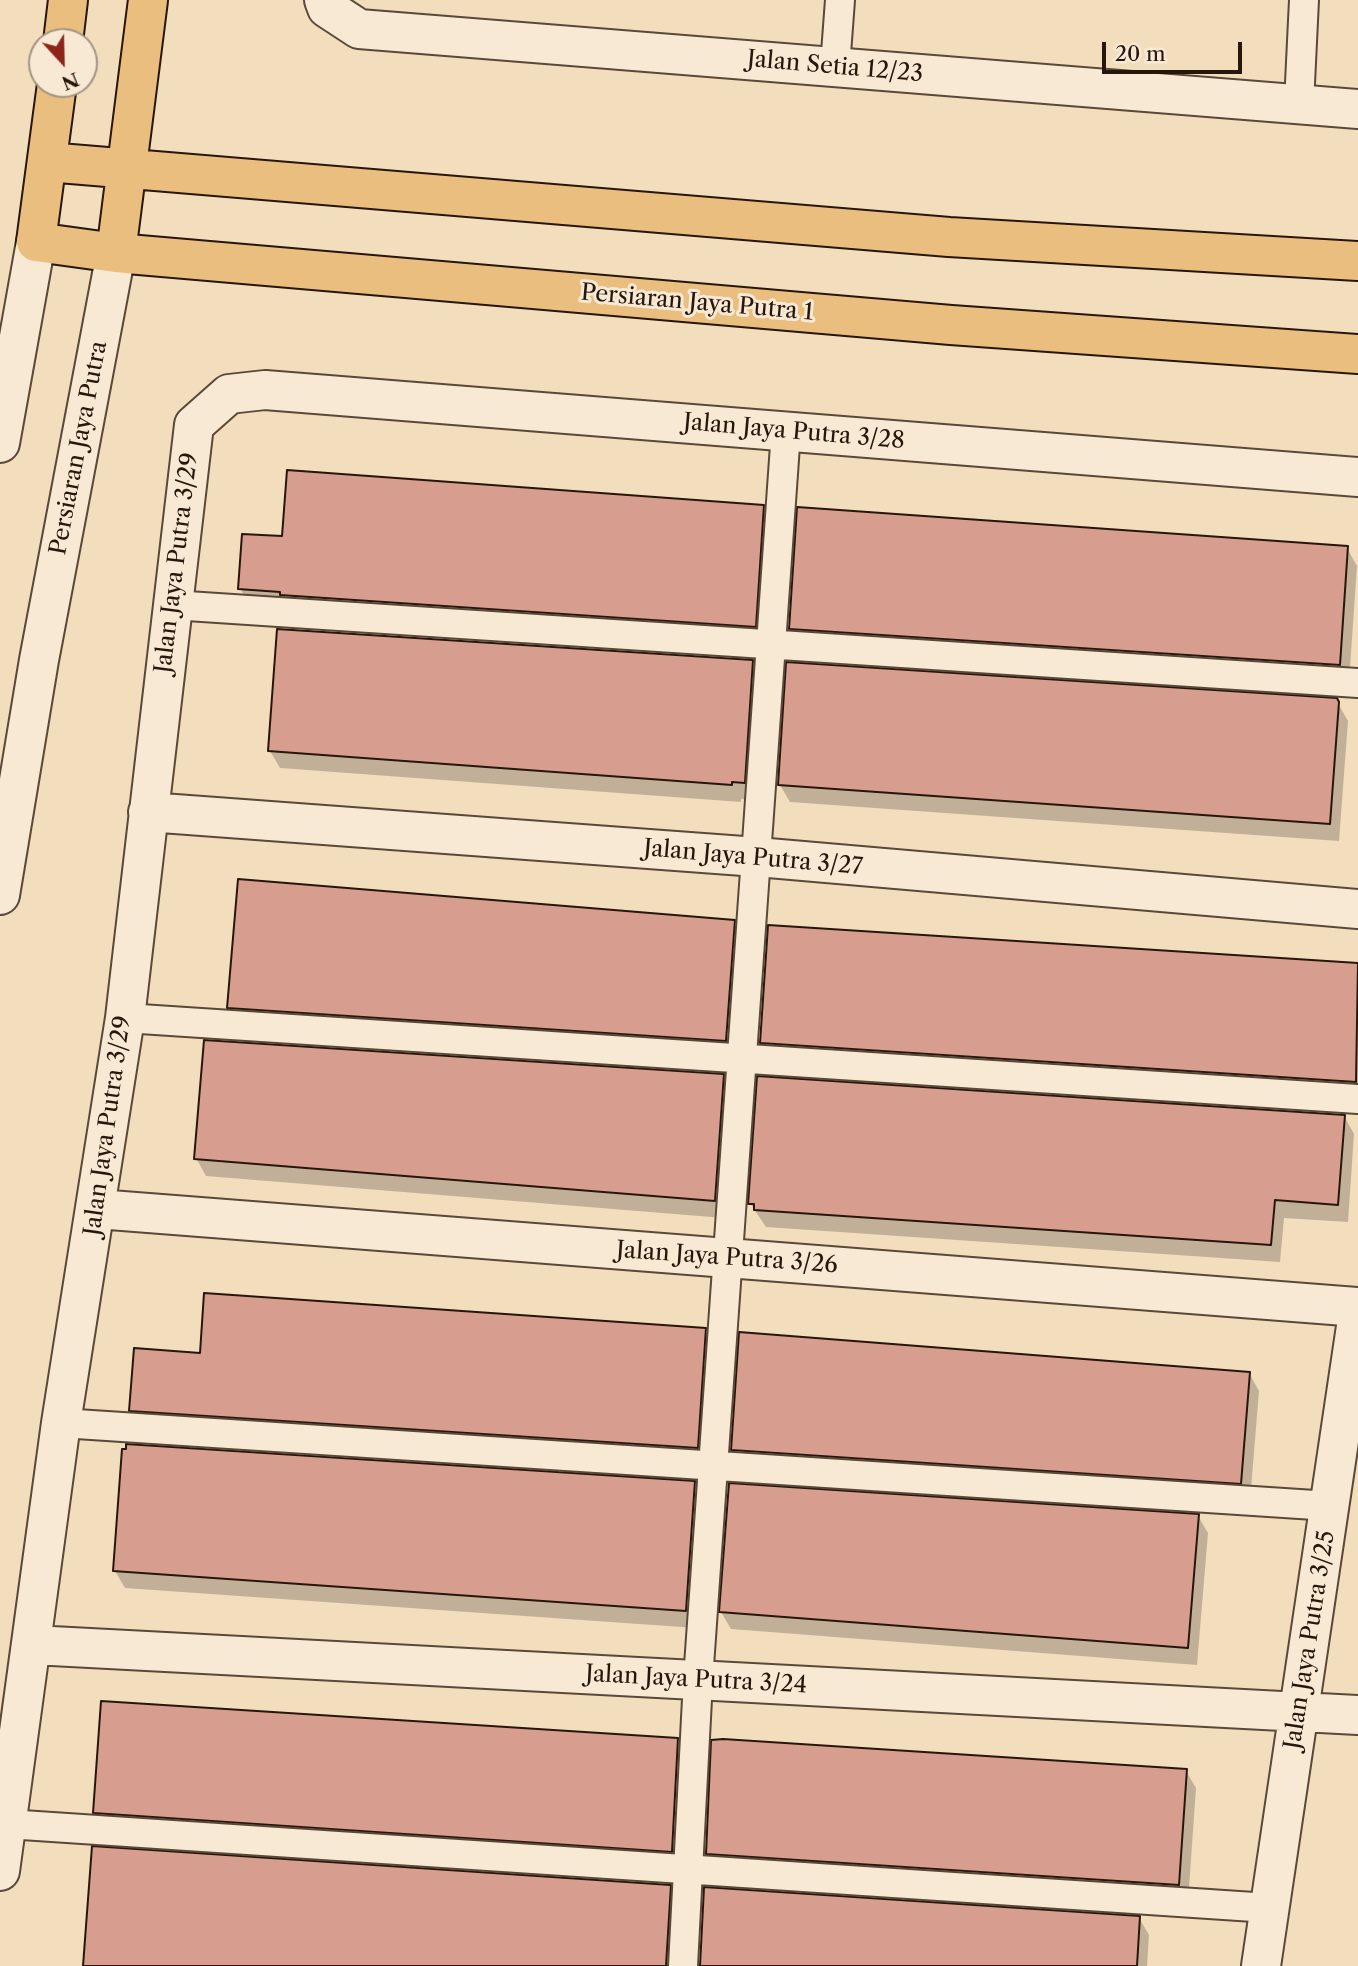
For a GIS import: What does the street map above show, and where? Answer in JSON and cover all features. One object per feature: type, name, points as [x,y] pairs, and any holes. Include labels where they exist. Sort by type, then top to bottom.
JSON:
[{"type":"main road","points":[[65,28],[68,0]]},
{"type":"main road","name":"Persiaran Jaya Putra","points":[[116,253],[148,0]]},
{"type":"main road","points":[[36,242],[55,98]]},
{"type":"main road","points":[[47,162],[935,236],[1358,261]]},
{"type":"main road","name":"Persiaran Jaya Putra 1","points":[[36,242],[116,253],[951,325],[1358,355]]},
{"type":"street","name":"Jalan Setia 12/23","points":[[324,0],[327,8],[359,29],[1358,109]]},
{"type":"street","points":[[0,443],[36,242]]},
{"type":"street","name":"Persiaran Jaya Putra","points":[[0,895],[39,660],[116,253]]},
{"type":"street","name":"Jalan Jaya Putra 3/28","points":[[229,394],[265,390],[1358,477]]},
{"type":"street","name":"Jalan Jaya Putra 3/29","points":[[0,1871],[33,1645],[61,1423],[97,1209],[125,1018],[194,425],[229,394]]},
{"type":"street","name":"Jalan Jaya Putra 3/27","points":[[148,813],[757,858],[1358,909]]},
{"type":"street","name":"Jalan Jaya Putra 3/26","points":[[97,1209],[1358,1307]]},
{"type":"street","name":"Jalan Jaya Putra 3/25","points":[[1261,1966],[1358,1313]]},
{"type":"street","name":"Jalan Jaya Putra 3/24","points":[[33,1645],[1358,1715]]},
{"type":"lane","points":[[835,67],[840,0]]},
{"type":"lane","points":[[1299,104],[1304,0]]},
{"type":"lane","points":[[683,1966],[698,1680],[786,431]]},
{"type":"lane","points":[[172,605],[1358,683]]},
{"type":"lane","points":[[125,1018],[1358,1099]]},
{"type":"lane","points":[[61,1423],[1330,1506]]},
{"type":"lane","points":[[7,1824],[1269,1908]]},
{"type":"building","points":[[287,470],[764,505],[756,627],[280,595],[280,592],[238,589],[242,534],[282,536]]},
{"type":"building","points":[[797,507],[1348,546],[1340,665],[789,629]]},
{"type":"building","points":[[277,629],[753,660],[745,783],[732,782],[732,785],[268,751]]},
{"type":"building","points":[[786,662],[1337,698],[1339,702],[1330,824],[778,785]]},
{"type":"building","points":[[238,879],[735,920],[726,1041],[227,1008]]},
{"type":"building","points":[[768,925],[1358,963],[1356,1082],[760,1043]]},
{"type":"building","points":[[204,1040],[724,1074],[715,1201],[194,1159]]},
{"type":"building","points":[[757,1076],[1345,1115],[1338,1205],[1275,1200],[1271,1245],[754,1210],[754,1204],[748,1204]]},
{"type":"building","points":[[204,1293],[706,1328],[698,1448],[129,1411],[134,1348],[200,1353]]},
{"type":"building","points":[[739,1332],[1250,1372],[1241,1484],[731,1450]]},
{"type":"building","points":[[126,1444],[695,1481],[686,1611],[113,1571],[122,1449],[126,1449]]},
{"type":"building","points":[[729,1483],[1199,1514],[1188,1648],[719,1612]]},
{"type":"building","points":[[101,1701],[678,1738],[672,1852],[93,1813]]},
{"type":"building","points":[[711,1740],[1187,1769],[1179,1885],[706,1854]]},
{"type":"building","points":[[92,1846],[671,1885],[666,1966],[83,1966]]},
{"type":"building","points":[[704,1887],[1140,1916],[1137,1966],[700,1966]]}]
